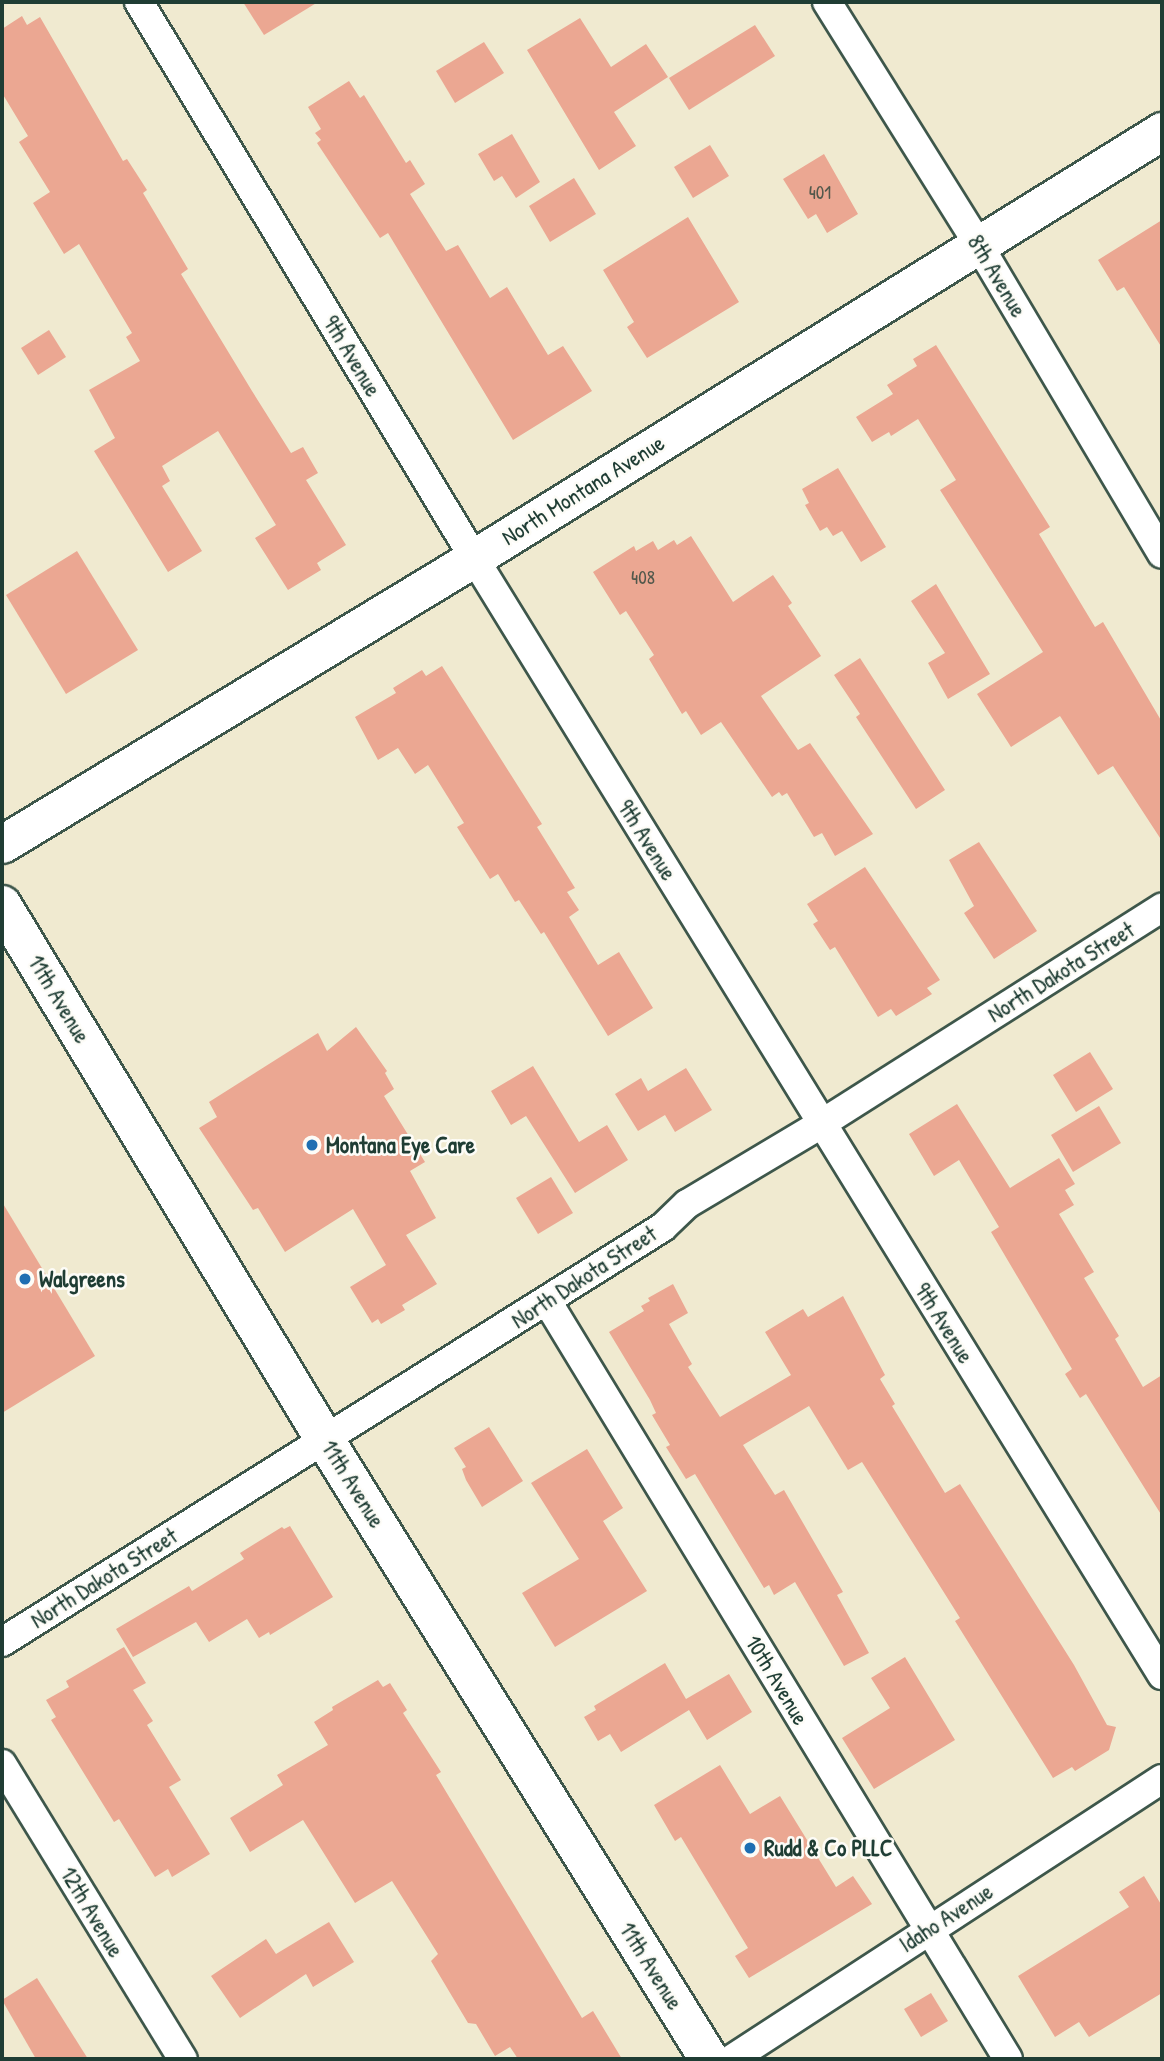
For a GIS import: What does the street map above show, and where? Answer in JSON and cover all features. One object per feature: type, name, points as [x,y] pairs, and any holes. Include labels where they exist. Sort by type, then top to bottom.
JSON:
[{"type":"main road","name":"11th Avenue","points":[[2,905],[325,1440],[709,2059]]},
{"type":"street","name":"9th Avenue","points":[[139,2],[474,558],[1162,1675]]},
{"type":"street","name":"8th Avenue","points":[[827,2],[978,244],[1162,554]]},
{"type":"street","name":"North Montana Avenue","points":[[2,844],[474,558],[1162,131]]},
{"type":"street","name":"North Dakota Street","points":[[2,1642],[547,1301],[663,1227],[687,1205],[821,1124],[1162,908]]},
{"type":"street","name":"10th Avenue","points":[[547,1301],[1008,2059]]},
{"type":"street","name":"12th Avenue","points":[[2,1764],[183,2059]]},
{"type":"street","name":"Idaho Avenue","points":[[732,2059],[1162,1779]]},
{"type":"building","points":[[243,2],[318,2],[264,35]]},
{"type":"building","points":[[22,16],[27,25],[40,17],[123,161],[127,159],[147,190],[143,193],[188,269],[181,274],[252,391],[291,453],[303,447],[318,473],[306,480],[346,545],[317,563],[321,570],[288,590],[255,538],[276,525],[218,431],[162,466],[170,481],[162,486],[202,551],[168,572],[94,451],[115,438],[89,390],[140,361],[126,337],[132,333],[79,244],[64,254],[33,203],[50,192],[19,142],[28,136],[2,93],[2,29]]},
{"type":"building","points":[[580,18],[611,67],[646,44],[668,77],[614,112],[636,146],[599,170],[527,50]]},
{"type":"building","points":[[755,25],[775,56],[689,110],[669,78]]},
{"type":"building","points":[[484,42],[504,73],[455,103],[436,71]]},
{"type":"building","points":[[349,81],[360,98],[364,95],[406,163],[410,160],[425,184],[410,194],[446,251],[458,245],[490,298],[507,287],[548,355],[563,346],[592,391],[513,440],[388,233],[380,238],[317,143],[321,140],[315,133],[321,129],[308,107]]},
{"type":"building","points":[[512,134],[540,182],[516,198],[502,176],[494,181],[478,154]]},
{"type":"building","points":[[710,145],[729,176],[693,198],[674,167]]},
{"type":"building","points":[[824,154],[858,214],[827,233],[816,214],[808,219],[783,179]]},
{"type":"building","points":[[574,178],[596,214],[550,242],[529,206]]},
{"type":"building","points":[[688,217],[739,302],[647,358],[627,327],[634,322],[603,270]]},
{"type":"building","points":[[1162,220],[1162,348],[1124,287],[1117,291],[1098,260]]},
{"type":"building","points":[[49,330],[66,357],[38,375],[21,348]]},
{"type":"building","points":[[936,345],[1050,527],[1039,534],[1095,627],[1103,622],[1162,722],[1162,841],[1113,766],[1098,775],[1060,716],[1011,747],[977,694],[1043,652],[940,490],[956,480],[918,419],[891,436],[889,432],[872,442],[856,417],[893,394],[887,385],[917,366],[913,359]]},
{"type":"building","points":[[838,468],[886,547],[861,562],[842,531],[833,536],[827,527],[820,531],[805,505],[809,503],[802,489]]},
{"type":"building","points":[[691,536],[733,602],[773,575],[792,603],[788,606],[821,656],[761,696],[798,750],[810,743],[873,834],[835,856],[822,833],[814,837],[787,793],[782,796],[779,792],[772,797],[721,722],[701,735],[686,711],[682,714],[649,659],[654,655],[626,611],[620,615],[593,572],[634,546],[636,551],[653,541],[658,550],[674,540],[677,545]]},
{"type":"building","points":[[77,551],[138,650],[66,694],[6,595]]},
{"type":"building","points":[[936,584],[990,674],[948,699],[928,663],[945,653],[911,601]]},
{"type":"building","points":[[860,658],[945,790],[916,809],[856,717],[860,714],[834,675]]},
{"type":"building","points":[[442,666],[542,824],[537,827],[575,888],[567,892],[579,910],[569,917],[598,965],[619,952],[653,1008],[608,1036],[544,932],[541,934],[519,900],[515,902],[498,874],[490,879],[457,827],[464,823],[428,765],[415,774],[398,748],[378,760],[355,717],[396,693],[393,688],[422,670],[426,676]]},
{"type":"building","points":[[979,842],[1037,931],[994,959],[964,913],[974,906],[949,860]]},
{"type":"building","points":[[865,867],[940,980],[927,988],[932,994],[896,1016],[891,1009],[878,1017],[835,947],[830,950],[813,924],[818,921],[807,904]]},
{"type":"building","name":"Montana Eye Care","points":[[356,1027],[387,1071],[385,1073],[394,1089],[384,1096],[425,1162],[410,1171],[436,1218],[406,1235],[437,1284],[402,1305],[405,1310],[381,1324],[378,1319],[372,1323],[350,1287],[386,1265],[353,1209],[285,1252],[258,1208],[253,1210],[199,1128],[217,1117],[209,1102],[318,1033],[327,1051]]},
{"type":"building","points":[[1090,1052],[1113,1089],[1076,1112],[1053,1075]]},
{"type":"building","points":[[533,1066],[579,1142],[607,1125],[628,1160],[575,1193],[526,1116],[511,1125],[491,1091]]},
{"type":"building","points":[[686,1068],[712,1110],[675,1132],[665,1115],[638,1131],[615,1094],[641,1078],[648,1091]]},
{"type":"building","points":[[957,1104],[1010,1188],[1059,1158],[1075,1184],[1065,1190],[1074,1205],[1059,1214],[1094,1272],[1084,1278],[1119,1336],[1115,1339],[1143,1387],[1162,1375],[1162,1516],[1086,1394],[1080,1398],[1065,1374],[1072,1369],[991,1232],[999,1227],[959,1160],[934,1176],[909,1134]]},
{"type":"building","points":[[1099,1106],[1121,1143],[1073,1172],[1051,1135]]},
{"type":"building","points":[[551,1177],[573,1213],[538,1234],[516,1198]]},
{"type":"building","name":"Walgreens","points":[[2,1202],[95,1356],[2,1413]]},
{"type":"building","points":[[673,1284],[688,1313],[669,1324],[692,1364],[688,1367],[720,1417],[791,1375],[765,1332],[803,1309],[808,1317],[843,1296],[885,1375],[880,1379],[895,1404],[892,1406],[945,1493],[960,1484],[1074,1665],[1107,1725],[1116,1727],[1109,1750],[1075,1771],[1072,1767],[1053,1778],[955,1621],[960,1618],[862,1462],[848,1470],[809,1406],[743,1445],[775,1495],[784,1490],[843,1592],[837,1595],[869,1653],[844,1666],[795,1582],[774,1595],[769,1585],[764,1588],[695,1474],[686,1479],[666,1447],[670,1445],[652,1415],[656,1413],[650,1400],[609,1332],[644,1311],[641,1306],[650,1301],[648,1298]]},
{"type":"building","points":[[489,1427],[523,1481],[482,1507],[466,1480],[462,1469],[466,1467],[454,1448]]},
{"type":"building","points":[[587,1449],[623,1508],[603,1521],[647,1591],[555,1647],[522,1593],[579,1559],[531,1483]]},
{"type":"building","points":[[290,1526],[333,1597],[270,1635],[269,1632],[259,1638],[247,1619],[209,1642],[196,1622],[133,1657],[116,1629],[189,1586],[192,1591],[244,1559],[240,1553],[282,1527],[284,1529]]},
{"type":"building","points":[[124,1647],[146,1683],[133,1690],[153,1721],[147,1725],[181,1780],[169,1787],[210,1854],[172,1877],[168,1869],[155,1877],[119,1819],[114,1822],[51,1720],[56,1717],[46,1700],[69,1687],[66,1681]]},
{"type":"building","points":[[905,1657],[955,1740],[874,1789],[842,1738],[890,1708],[871,1678]]},
{"type":"building","points":[[665,1663],[686,1699],[729,1674],[752,1712],[707,1740],[689,1710],[621,1752],[610,1734],[598,1741],[584,1717],[596,1710],[594,1706]]},
{"type":"building","points":[[378,1680],[383,1687],[390,1683],[407,1710],[403,1713],[441,1772],[436,1775],[582,2018],[593,2011],[622,2059],[518,2059],[510,2047],[495,2056],[476,2024],[468,2023],[431,1961],[438,1954],[392,1881],[355,1903],[303,1820],[250,1852],[230,1818],[283,1785],[277,1775],[328,1745],[314,1722],[333,1710],[332,1707]]},
{"type":"building","points":[[720,1765],[750,1814],[780,1796],[836,1887],[853,1876],[872,1904],[749,1978],[735,1956],[748,1948],[681,1837],[675,1841],[654,1805]]},
{"type":"building","points":[[1144,1876],[1162,1906],[1162,1993],[1089,2037],[1079,2022],[1055,2037],[1018,1976],[1129,1907],[1119,1892]]},
{"type":"building","points":[[329,1922],[354,1962],[313,1987],[306,1974],[240,2018],[211,1976],[266,1939],[276,1954]]},
{"type":"building","points":[[37,1978],[88,2059],[36,2059],[2,2000]]},
{"type":"building","points":[[931,1993],[948,2021],[921,2037],[904,2009]]},
{"type":"place","name":"Montana Eye Care","points":[[312,1145]]},
{"type":"place","name":"Walgreens","points":[[25,1279]]},
{"type":"place","name":"Rudd & Co PLLC","points":[[750,1848]]}]
